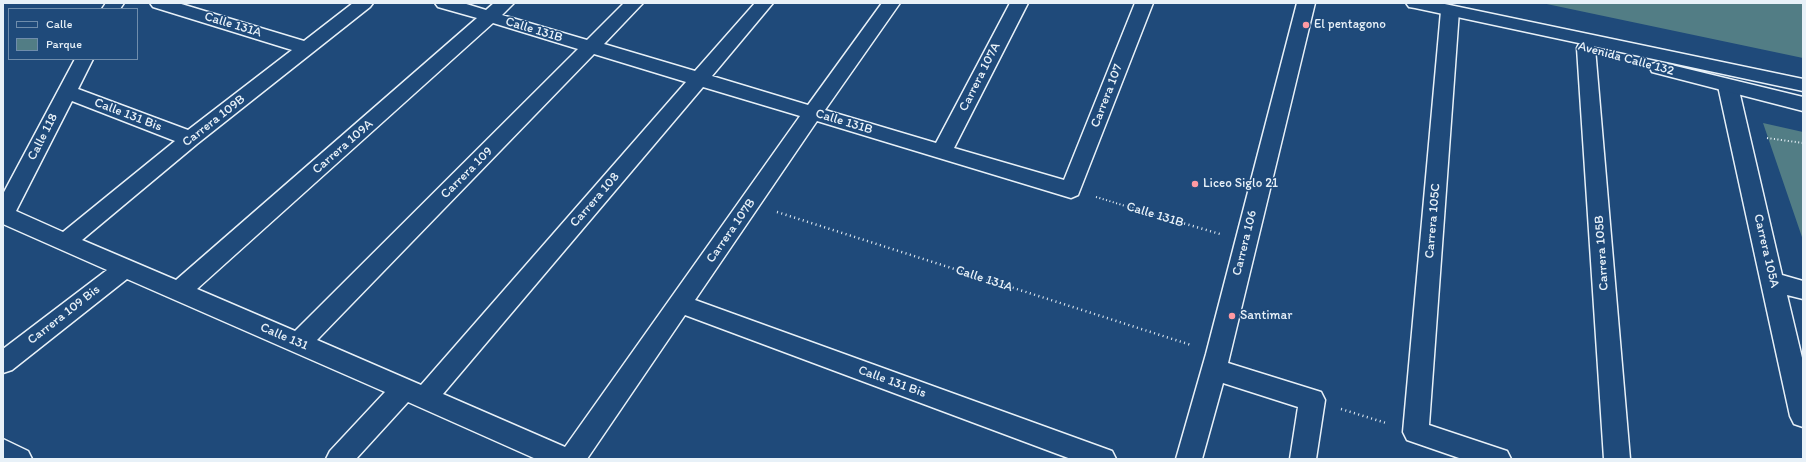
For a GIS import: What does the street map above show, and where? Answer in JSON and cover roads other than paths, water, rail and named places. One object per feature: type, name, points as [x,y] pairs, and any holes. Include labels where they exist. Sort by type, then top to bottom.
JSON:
[{"type":"street","name":"Calle 131A","points":[[159,3],[307,48]]},
{"type":"street","name":"Carrera 109B","points":[[65,242],[190,139],[364,3]]},
{"type":"street","name":"Calle 131B","points":[[444,3],[1071,190]]},
{"type":"street","name":"Carrera 109A","points":[[180,291],[506,3]]},
{"type":"street","name":"Carrera 109","points":[[299,343],[634,3]]},
{"type":"street","name":"Carrera 108","points":[[339,459],[414,393],[699,80],[764,3]]},
{"type":"street","name":"Carrera 107B","points":[[572,459],[812,113],[891,3]]},
{"type":"street","name":"Carrera 107A","points":[[942,151],[1019,3]]},
{"type":"street","name":"Carrera 107","points":[[1071,190],[1144,3]]},
{"type":"street","name":"Carrera 106","points":[[1189,459],[1216,362],[1306,3]]},
{"type":"street","name":"Avenida Calle 132","points":[[1415,3],[1803,85]]},
{"type":"street","name":"Avenida Calle 132","points":[[1450,11],[1728,86],[1803,104]]},
{"type":"street","name":"Carrera 105C","points":[[1450,11],[1416,432],[1498,459]]},
{"type":"street","name":"Carrera 105B","points":[[1586,48],[1617,459]]},
{"type":"street","name":"Calle 118","points":[[3,215],[83,60]]},
{"type":"street","name":"Carrera 105A","points":[[1728,86],[1802,407]]},
{"type":"street","name":"Calle 131 Bis","points":[[66,91],[190,139]]},
{"type":"street","name":"Calle 131","points":[[3,215],[566,459]]},
{"type":"street","name":"Carrera 109 Bis","points":[[3,363],[125,268]]},
{"type":"street","points":[[1773,282],[1803,290]]},
{"type":"street","name":"Calle 131 Bis","points":[[680,304],[1103,459]]},
{"type":"street","points":[[1216,362],[1312,400],[1303,459]]},
{"type":"street","points":[[3,451],[19,459]]},
{"type":"place","name":"El pentagono","points":[[1306,25]]},
{"type":"place","name":"Liceo Siglo 21","points":[[1195,184]]},
{"type":"place","name":"Santimar","points":[[1232,316]]}]
